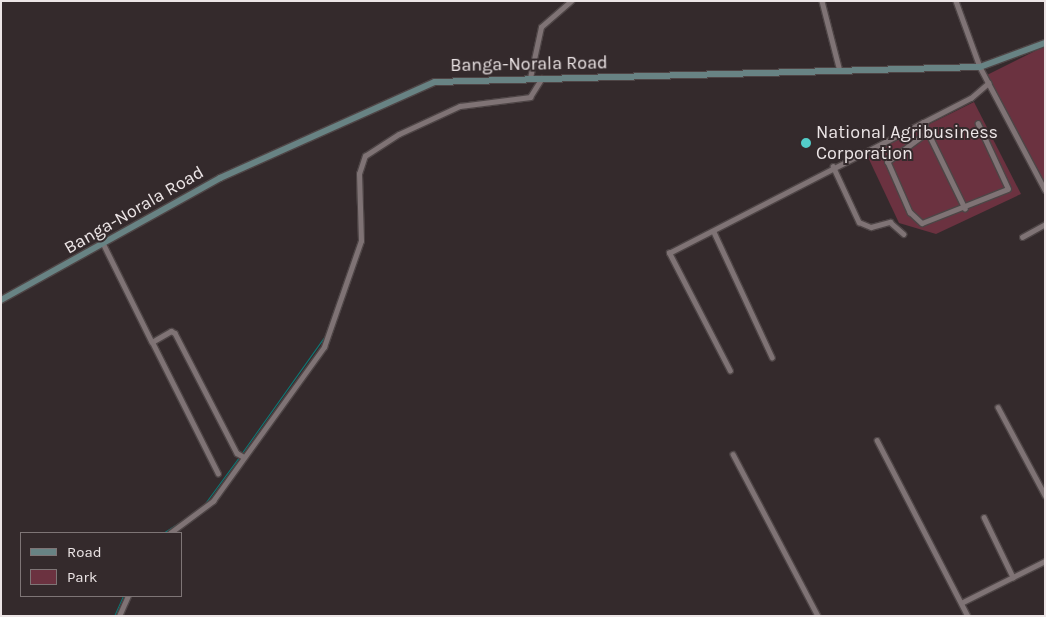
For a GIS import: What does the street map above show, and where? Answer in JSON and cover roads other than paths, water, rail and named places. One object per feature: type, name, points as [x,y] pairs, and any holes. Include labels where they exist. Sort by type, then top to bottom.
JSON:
[{"type":"main road","name":"Banga-Norala Road","points":[[1,300],[104,245],[229,174],[424,86],[449,80],[980,67],[1045,43]]},
{"type":"street","points":[[530,78],[541,27],[571,1]]},
{"type":"street","points":[[822,1],[840,71]]},
{"type":"street","points":[[956,1],[980,67],[1045,190]]},
{"type":"street","points":[[171,532],[206,508],[315,362],[333,327],[361,241],[358,174],[365,156],[399,134],[460,106],[530,97],[542,78]]},
{"type":"street","points":[[730,372],[670,252],[714,232],[834,166],[979,93],[988,83]]},
{"type":"street","points":[[923,122],[965,208]]},
{"type":"street","points":[[927,133],[888,162],[910,212],[917,221],[928,223],[1002,194],[1009,186],[978,124]]},
{"type":"street","points":[[834,166],[859,222],[866,226],[890,222],[904,234]]},
{"type":"street","points":[[1022,237],[1045,224]]},
{"type":"street","points":[[714,232],[772,357]]},
{"type":"street","points":[[104,245],[218,474]]},
{"type":"street","points":[[152,342],[171,331],[175,333],[237,453],[244,457]]},
{"type":"street","points":[[998,407],[1045,495]]},
{"type":"street","points":[[877,440],[968,616]]},
{"type":"street","points":[[733,454],[818,616]]},
{"type":"street","points":[[984,517],[1013,577]]},
{"type":"street","points":[[961,603],[1045,561]]},
{"type":"street","points":[[119,616],[128,597]]},
{"type":"waterway","points":[[353,258],[355,249]]},
{"type":"waterway","points":[[241,454],[327,333]]},
{"type":"waterway","points":[[203,506],[239,457]]},
{"type":"waterway","points":[[165,532],[192,514]]},
{"type":"waterway","points":[[114,616],[123,597]]},
{"type":"place","name":"National Agribusiness Corporation","points":[[806,143]]}]
